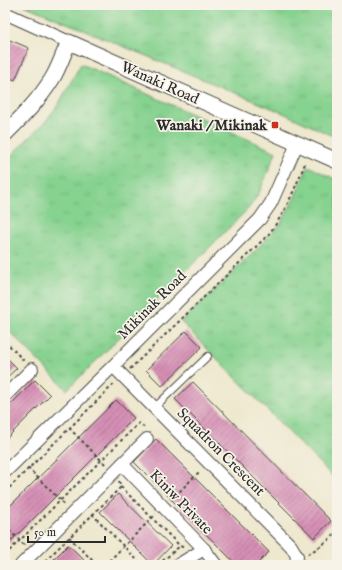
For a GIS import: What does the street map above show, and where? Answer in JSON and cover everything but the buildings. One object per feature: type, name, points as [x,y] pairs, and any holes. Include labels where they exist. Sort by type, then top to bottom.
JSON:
[{"type":"street","name":"Wanaki Road","points":[[5,13],[295,149],[337,161]]},
{"type":"street","points":[[5,134],[47,87],[53,78],[69,42]]},
{"type":"street","name":"Mikinak Road","points":[[5,472],[260,219],[271,203],[295,149]]},
{"type":"street","name":"Squadron Crescent","points":[[113,366],[291,546],[297,560]]},
{"type":"street","points":[[5,396],[32,369]]},
{"type":"street","points":[[27,561],[73,512],[147,439]]},
{"type":"street","name":"Kiniw Private","points":[[117,468],[164,507],[200,551],[216,565]]},
{"type":"street","points":[[178,565],[200,551]]},
{"type":"lane","points":[[154,408],[208,356]]},
{"type":"path","points":[[295,149],[302,158],[307,159]]},
{"type":"path","points":[[5,341],[32,369]]},
{"type":"path","points":[[5,555],[139,423],[149,433],[147,439]]},
{"type":"path","points":[[69,428],[101,460],[117,468],[121,487],[180,546],[200,551]]},
{"type":"path","points":[[28,468],[73,512]]},
{"type":"path","points":[[105,565],[200,471]]},
{"type":"path","points":[[41,565],[69,536],[121,487]]},
{"type":"path","points":[[92,514],[142,565]]},
{"type":"path","points":[[5,526],[20,541],[27,561]]},
{"type":"path","points":[[297,560],[316,549],[337,533]]},
{"type":"path","points":[[69,536],[97,565]]},
{"type":"path","points":[[158,565],[180,546]]},
{"type":"green space","points":[[24,5],[337,5],[337,138],[281,112]]},
{"type":"green space","points":[[81,64],[276,152],[259,193],[249,208],[67,390],[5,327],[5,161],[45,122],[58,105]]},
{"type":"green space","points":[[308,166],[337,180],[337,481],[181,322],[256,250],[281,223],[294,199]]},
{"type":"place","name":"Wanaki / Mikinak","points":[[275,125]]}]
